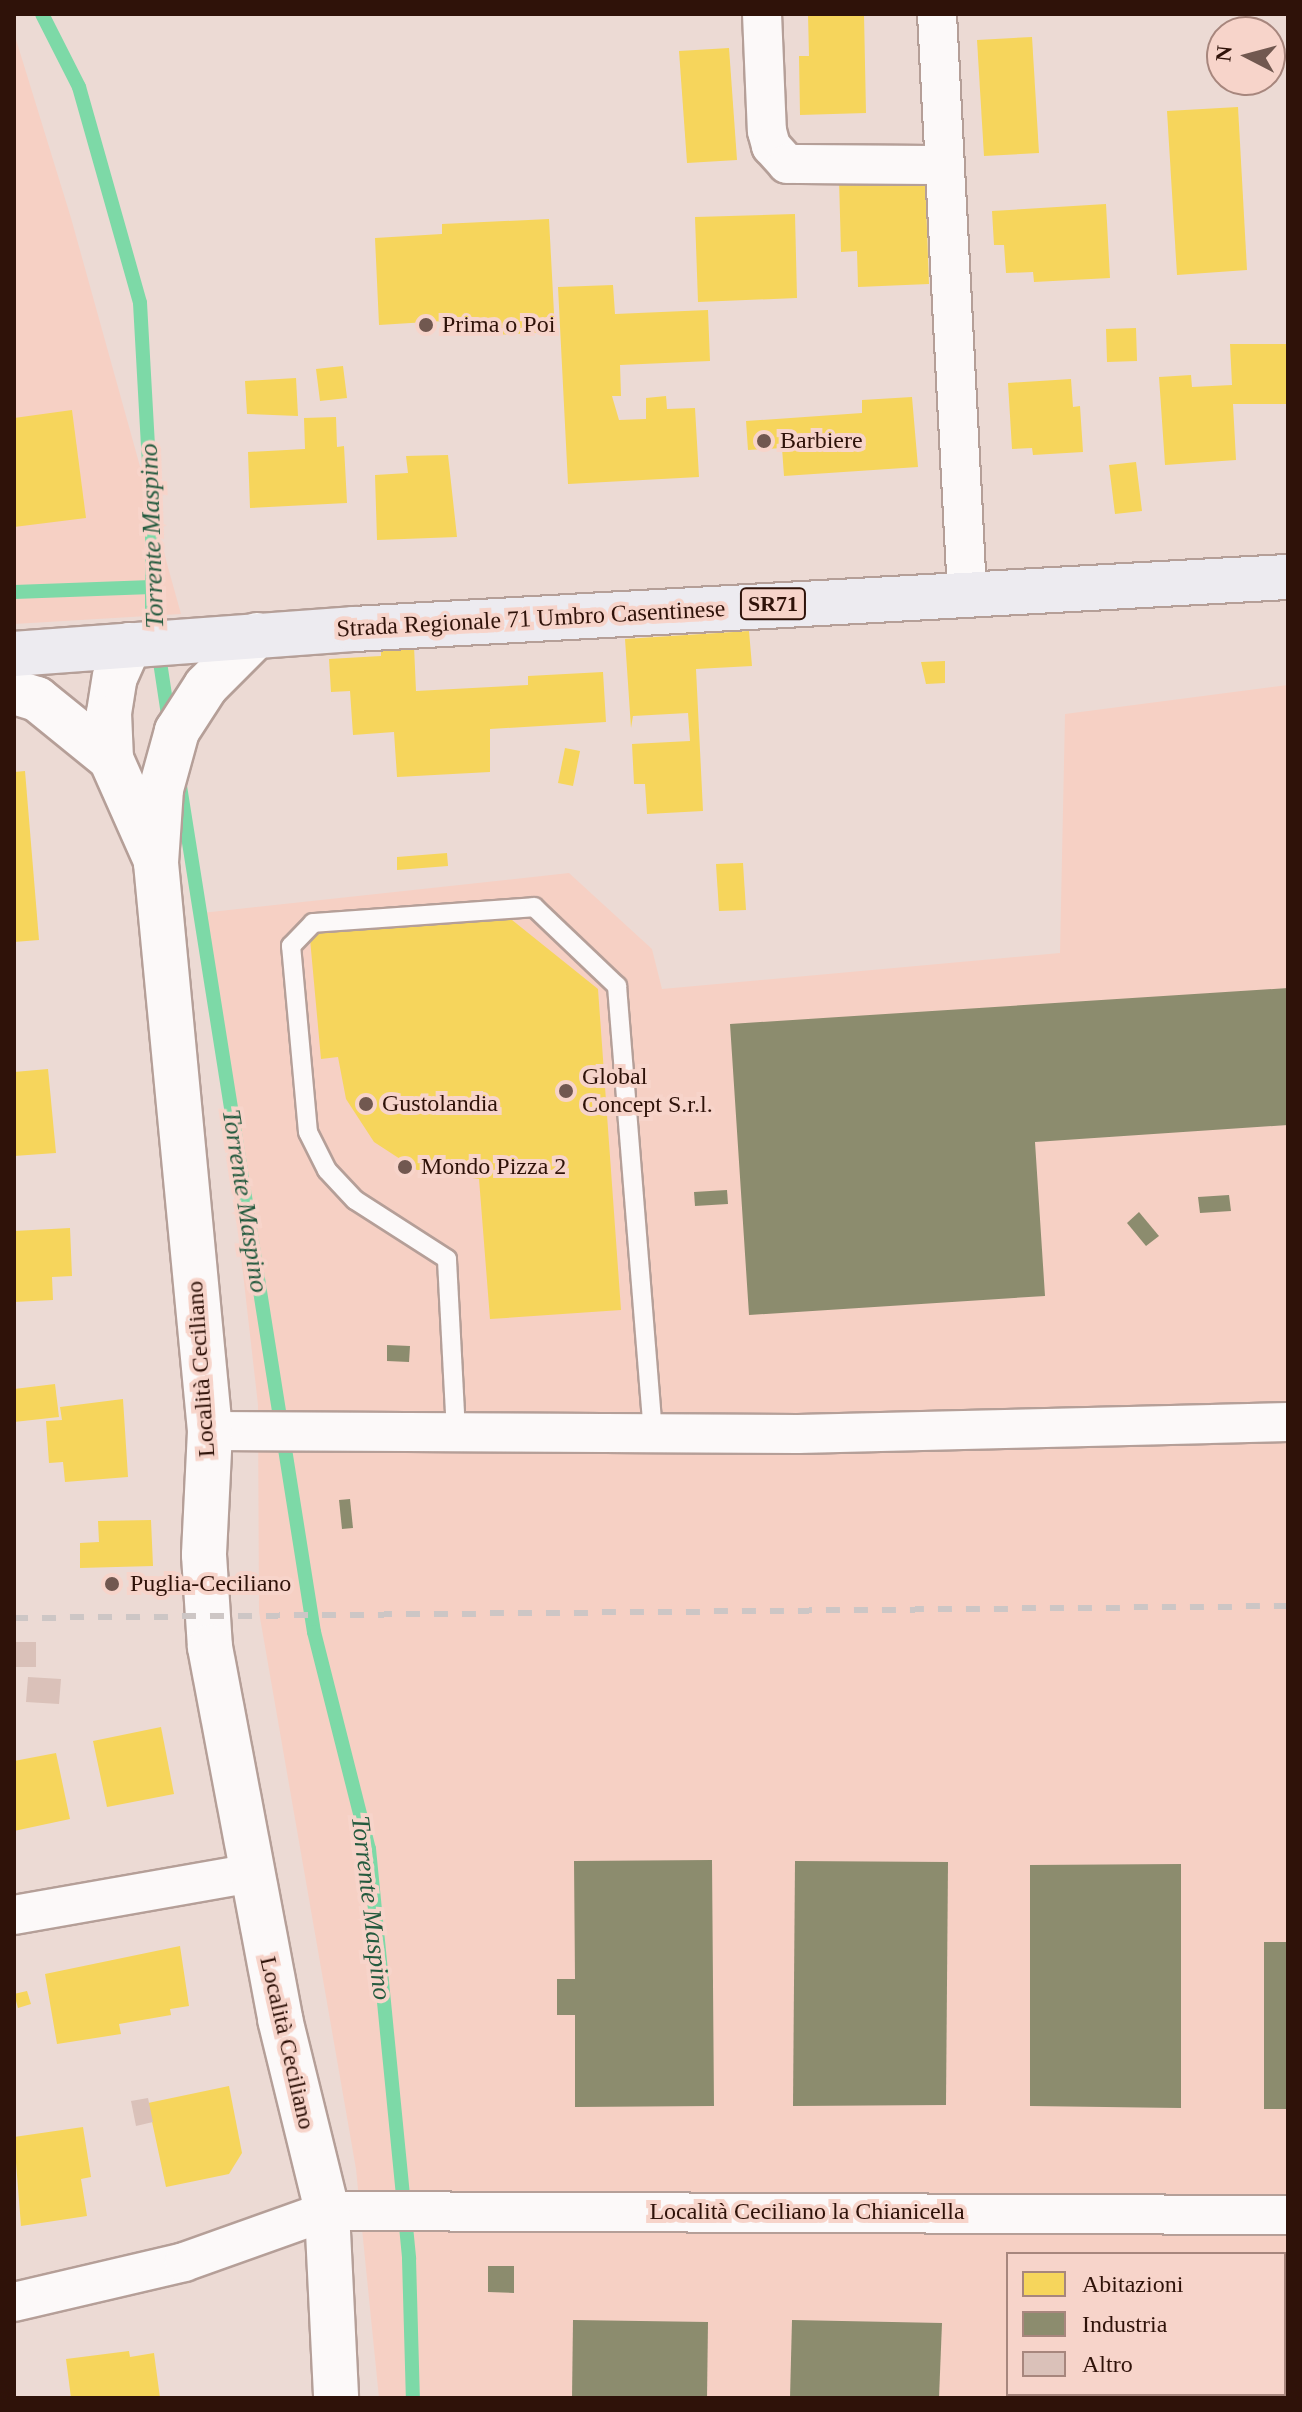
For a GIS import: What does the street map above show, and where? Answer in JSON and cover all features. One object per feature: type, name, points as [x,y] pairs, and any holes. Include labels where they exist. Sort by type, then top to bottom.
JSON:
[{"type":"main road","name":"Strada Regionale 71 Umbro Casentinese","points":[[14,654],[257,635],[1288,577]]},
{"type":"street","points":[[762,14],[767,131],[771,146],[787,164],[945,165]]},
{"type":"street","points":[[937,14],[967,593]]},
{"type":"street","points":[[156,863],[161,789],[177,731],[206,686],[257,635]]},
{"type":"street","points":[[129,645],[115,677],[109,713],[111,759],[156,863]]},
{"type":"street","points":[[14,692],[37,699],[111,759]]},
{"type":"street","name":"Località Ceciliano","points":[[156,863],[210,1431],[204,1555],[209,1633],[283,2035],[327,2211],[336,2398]]},
{"type":"street","points":[[210,1431],[653,1433],[1288,1422]]},
{"type":"street","points":[[14,1915],[251,1873]]},
{"type":"street","points":[[14,2302],[184,2262],[327,2211]]},
{"type":"street","name":"Località Ceciliano la Chianicella","points":[[327,2211],[1288,2215]]},
{"type":"lane","points":[[456,1432],[447,1259],[355,1200],[327,1170],[308,1132],[291,946],[313,923],[534,907],[617,986],[653,1433]]},
{"type":"shaded area","points":[[14,33],[71,218],[181,614],[14,624]]},
{"type":"shaded area","points":[[1288,685],[1288,2398],[379,2398],[356,2169],[259,1612],[258,1405],[202,913],[569,873],[652,949],[662,989],[1060,953],[1065,714]]},
{"type":"building: Abitazioni","points":[[808,14],[864,14],[866,113],[800,115],[799,56],[809,56]]},
{"type":"building: Abitazioni","points":[[1032,37],[1039,153],[984,156],[977,40]]},
{"type":"building: Abitazioni","points":[[729,48],[737,160],[687,163],[679,51]]},
{"type":"building: Abitazioni","points":[[1238,107],[1247,270],[1177,275],[1167,111]]},
{"type":"building: Abitazioni","points":[[925,176],[929,284],[858,287],[857,251],[841,252],[839,179]]},
{"type":"building: Abitazioni","points":[[1106,204],[1110,278],[1034,282],[1033,272],[1006,273],[1004,245],[994,245],[992,211]]},
{"type":"building: Abitazioni","points":[[795,214],[797,298],[698,302],[695,217]]},
{"type":"building: Abitazioni","points":[[549,219],[555,332],[492,335],[491,318],[379,325],[375,238],[442,234],[442,224]]},
{"type":"building: Abitazioni","points":[[613,285],[615,314],[708,310],[710,361],[620,365],[621,396],[612,396],[619,420],[646,419],[646,398],[666,396],[667,409],[695,408],[699,477],[568,484],[558,287]]},
{"type":"building: Abitazioni","points":[[1136,328],[1137,361],[1107,362],[1106,329]]},
{"type":"building: Abitazioni","points":[[1230,344],[1288,344],[1288,404],[1233,404],[1236,460],[1165,465],[1159,377],[1191,375],[1192,387],[1232,385]]},
{"type":"building: Abitazioni","points":[[343,366],[347,398],[320,401],[316,369]]},
{"type":"building: Abitazioni","points":[[296,378],[298,416],[247,414],[245,381]]},
{"type":"building: Abitazioni","points":[[1071,379],[1073,407],[1080,406],[1083,452],[1033,455],[1032,448],[1012,449],[1008,383]]},
{"type":"building: Abitazioni","points":[[912,397],[918,467],[784,476],[782,448],[748,450],[746,421],[862,413],[862,400]]},
{"type":"building: Abitazioni","points":[[72,410],[86,518],[14,527],[14,418]]},
{"type":"building: Abitazioni","points":[[336,417],[337,447],[344,446],[347,503],[250,508],[248,452],[305,449],[304,418]]},
{"type":"building: Abitazioni","points":[[448,455],[457,537],[377,540],[375,475],[408,473],[406,456]]},
{"type":"building: Abitazioni","points":[[1136,462],[1142,511],[1115,514],[1109,465]]},
{"type":"building: Abitazioni","points":[[749,631],[752,666],[696,669],[703,811],[647,814],[645,784],[634,784],[632,744],[690,741],[688,713],[633,716],[631,728],[625,639]]},
{"type":"building: Abitazioni","points":[[414,646],[416,691],[528,685],[528,676],[603,672],[606,722],[490,729],[490,772],[397,777],[394,732],[353,735],[350,691],[331,692],[329,659],[381,656],[381,648]]},
{"type":"building: Abitazioni","points":[[945,661],[945,683],[926,684],[921,662]]},
{"type":"building: Abitazioni","points":[[565,748],[580,751],[573,786],[558,783]]},
{"type":"building: Abitazioni","points":[[25,771],[39,940],[14,942],[14,772]]},
{"type":"building: Abitazioni","points":[[447,853],[448,866],[397,870],[397,857]]},
{"type":"building: Abitazioni","points":[[743,863],[746,910],[719,911],[716,864]]},
{"type":"building: Abitazioni","points":[[502,912],[598,989],[621,1310],[490,1319],[479,1179],[417,1170],[374,1142],[346,1099],[338,1057],[321,1059],[309,928]]},
{"type":"building: Abitazioni","points":[[48,1069],[56,1153],[14,1156],[14,1072]]},
{"type":"building: Abitazioni","points":[[70,1228],[72,1276],[52,1277],[53,1300],[14,1302],[14,1231]]},
{"type":"building: Abitazioni","points":[[55,1384],[59,1417],[14,1422],[14,1389]]},
{"type":"building: Abitazioni","points":[[123,1399],[128,1477],[65,1482],[63,1462],[49,1463],[46,1421],[62,1420],[60,1407]]},
{"type":"building: Abitazioni","points":[[151,1520],[153,1566],[80,1568],[80,1543],[99,1542],[98,1521]]},
{"type":"building: Abitazioni","points":[[161,1727],[174,1794],[107,1807],[93,1741]]},
{"type":"building: Abitazioni","points":[[56,1753],[70,1819],[14,1831],[14,1761]]},
{"type":"building: Abitazioni","points":[[180,1946],[189,2006],[170,2009],[171,2015],[119,2024],[121,2034],[57,2044],[45,1974]]},
{"type":"building: Abitazioni","points":[[27,1991],[31,2004],[18,2008],[14,1994]]},
{"type":"building: Abitazioni","points":[[229,2086],[242,2153],[229,2174],[166,2187],[148,2103]]},
{"type":"building: Abitazioni","points":[[83,2127],[91,2177],[81,2179],[87,2216],[21,2226],[14,2137]]},
{"type":"building: Abitazioni","points":[[129,2351],[130,2357],[154,2353],[160,2398],[71,2398],[66,2359]]},
{"type":"building: Industria","points":[[1288,988],[1288,1125],[1035,1142],[1045,1296],[749,1315],[730,1024]]},
{"type":"building: Industria","points":[[727,1190],[728,1204],[695,1206],[694,1192]]},
{"type":"building: Industria","points":[[1229,1195],[1231,1211],[1200,1213],[1198,1197]]},
{"type":"building: Industria","points":[[1139,1212],[1159,1236],[1146,1246],[1127,1223]]},
{"type":"building: Industria","points":[[387,1345],[410,1346],[409,1362],[387,1361]]},
{"type":"building: Industria","points":[[350,1499],[353,1528],[342,1529],[339,1500]]},
{"type":"building: Industria","points":[[712,1860],[714,2106],[575,2107],[575,2015],[557,2015],[557,1979],[575,1979],[574,1861]]},
{"type":"building: Industria","points":[[795,1861],[948,1862],[946,2105],[793,2106]]},
{"type":"building: Industria","points":[[1181,1864],[1181,2108],[1030,2106],[1030,1865]]},
{"type":"building: Industria","points":[[1264,1942],[1288,1942],[1288,2109],[1264,2109]]},
{"type":"building: Industria","points":[[488,2266],[514,2266],[514,2293],[488,2292]]},
{"type":"building: Industria","points":[[573,2320],[708,2322],[707,2398],[572,2398]]},
{"type":"building: Industria","points":[[792,2320],[942,2323],[939,2398],[790,2398]]},
{"type":"building: Industria","points":[[1286,2361],[1288,2398],[1240,2398],[1286,2396]]},
{"type":"building: Industria","points":[[1021,2396],[1157,2396],[1157,2398]]},
{"type":"building: Altro","points":[[14,1642],[36,1642],[36,1667],[14,1667]]},
{"type":"building: Altro","points":[[28,1677],[61,1679],[59,1704],[26,1702]]},
{"type":"building: Altro","points":[[148,2098],[153,2122],[136,2126],[131,2101]]},
{"type":"waterway","name":"Torrente Maspino","points":[[42,14],[79,87],[140,303],[152,517],[152,609],[169,722]]},
{"type":"waterway","points":[[14,592],[152,587]]},
{"type":"waterway","name":"Torrente Maspino","points":[[180,786],[314,1632],[369,1849],[409,2259],[413,2398]]},
{"type":"railway","points":[[14,1618],[1288,1606]]},
{"type":"place","name":"Prima o Poi","points":[[426,325]]},
{"type":"place","name":"Barbiere","points":[[764,441]]},
{"type":"place","name":"Global Concept S.r.l.","points":[[566,1091]]},
{"type":"place","name":"Gustolandia","points":[[366,1104]]},
{"type":"place","name":"Mondo Pizza 2","points":[[405,1167]]},
{"type":"place","name":"Puglia-Ceciliano","points":[[112,1584]]}]
